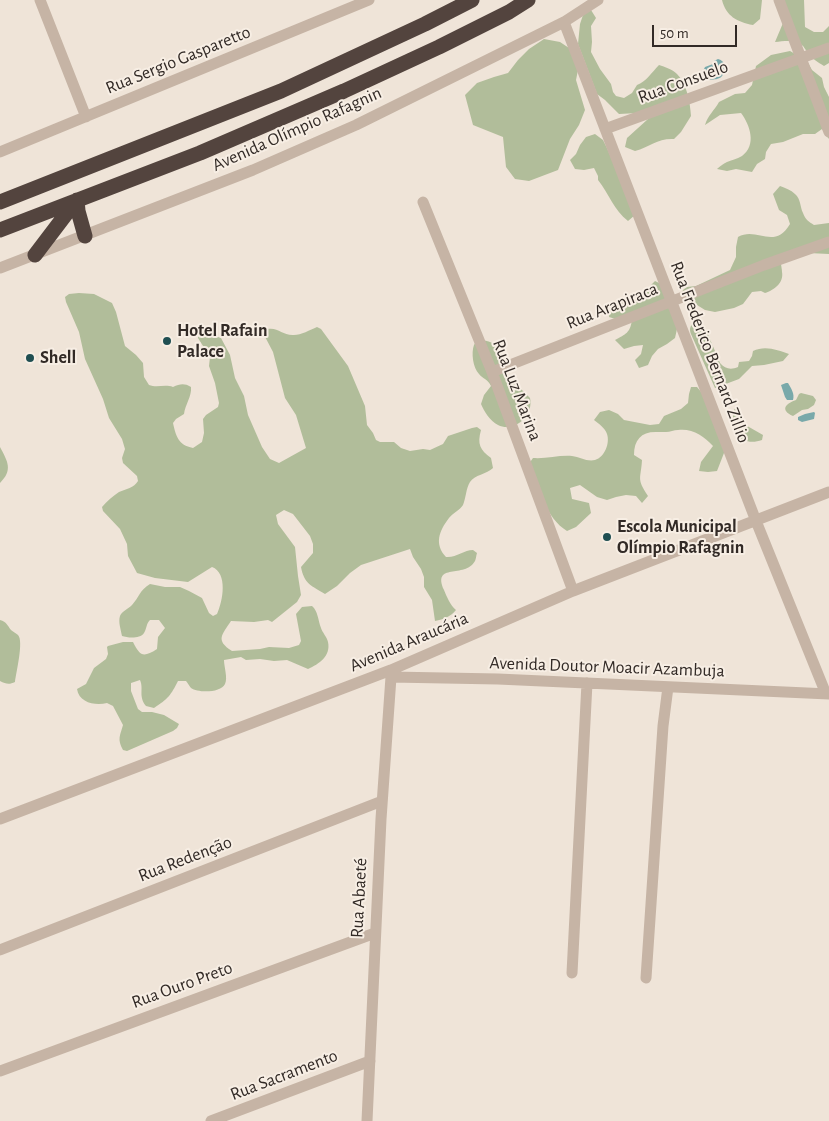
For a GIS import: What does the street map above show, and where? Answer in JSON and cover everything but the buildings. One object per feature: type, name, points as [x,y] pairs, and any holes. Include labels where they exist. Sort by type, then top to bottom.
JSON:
[{"type":"highway","points":[[0,202],[280,91],[425,24],[472,0]]},
{"type":"highway","points":[[0,230],[200,153],[344,91],[439,47],[509,12],[528,0]]},
{"type":"highway","points":[[77,200],[85,236]]},
{"type":"highway","points":[[35,255],[77,200]]},
{"type":"street","points":[[40,0],[86,117]]},
{"type":"street","name":"Rua Sergio Gasparetto","points":[[0,152],[369,0]]},
{"type":"street","name":"Avenida Olímpio Rafagnin","points":[[0,268],[253,170],[356,125],[564,22],[598,0]]},
{"type":"street","points":[[779,0],[829,132]]},
{"type":"street","name":"Rua Frederico Bernard Zillio","points":[[564,22],[756,520],[828,694]]},
{"type":"street","name":"Rua Consuelo","points":[[605,129],[829,48]]},
{"type":"street","name":"Rua Luz Marina","points":[[423,202],[492,372],[573,591]]},
{"type":"street","name":"Rua Arapiraca","points":[[492,372],[764,265],[829,242]]},
{"type":"street","name":"Avenida Araucária","points":[[0,819],[392,674],[573,591],[829,492]]},
{"type":"street","name":"Avenida Doutor Moacir Azambuja","points":[[392,674],[828,694]]},
{"type":"street","name":"Rua Abaeté","points":[[367,1121],[382,801],[392,674]]},
{"type":"street","points":[[572,973],[587,683]]},
{"type":"street","points":[[646,978],[663,726],[668,687]]},
{"type":"street","name":"Rua Redenção","points":[[0,950],[382,801]]},
{"type":"street","name":"Rua Ouro Preto","points":[[0,1071],[375,933]]},
{"type":"street","name":"Rua Sacramento","points":[[212,1121],[370,1061]]},
{"type":"green space","points":[[722,0],[762,0],[760,19],[753,25],[737,20],[726,10]]},
{"type":"green space","points":[[779,0],[804,0],[805,27],[814,32],[823,32],[829,26],[829,63],[824,66],[811,57],[803,46],[797,42],[775,42],[783,23]]},
{"type":"green space","points":[[591,10],[596,18],[591,26],[591,52],[611,84],[616,96],[624,98],[632,93],[637,85],[646,79],[659,65],[673,71],[680,78],[687,94],[691,116],[674,139],[659,141],[635,151],[625,147],[627,138],[648,119],[638,113],[619,114],[597,94],[578,44],[583,15]]},
{"type":"green space","points":[[544,39],[560,42],[572,50],[579,65],[576,80],[585,110],[579,125],[570,139],[558,170],[529,181],[515,179],[506,167],[503,137],[473,125],[465,95],[477,83],[508,73],[529,49]]},
{"type":"green space","points":[[790,51],[807,61],[812,70],[822,78],[829,97],[829,139],[822,129],[815,134],[803,134],[783,142],[771,144],[766,152],[765,159],[757,164],[752,172],[736,169],[727,171],[717,169],[742,156],[747,151],[751,141],[747,123],[741,113],[720,115],[705,125],[709,116],[719,102],[735,94],[745,93],[752,85],[756,66],[771,55]]},
{"type":"green space","points":[[595,134],[603,140],[607,148],[635,215],[628,221],[615,207],[598,180],[594,168],[575,169],[570,160],[586,137]]},
{"type":"green space","points":[[780,186],[790,190],[797,196],[802,211],[810,223],[814,225],[829,223],[829,254],[808,253],[781,263],[782,276],[778,286],[765,293],[761,291],[752,292],[743,304],[734,308],[715,312],[705,310],[683,299],[681,295],[687,287],[696,286],[730,270],[736,257],[738,237],[752,234],[772,237],[784,232],[790,224],[787,215],[779,210],[773,194]]},
{"type":"green space","points":[[655,281],[663,285],[677,329],[675,338],[658,349],[648,365],[639,368],[635,360],[641,354],[643,345],[624,349],[615,340],[627,333],[632,320],[619,320],[609,317],[610,308],[616,301],[644,297],[648,288]]},
{"type":"green space","points":[[69,294],[94,294],[112,303],[125,346],[143,363],[144,377],[149,385],[173,387],[184,384],[191,387],[184,414],[173,423],[178,439],[188,447],[193,448],[202,442],[204,433],[203,419],[218,407],[219,403],[209,366],[210,357],[198,338],[200,329],[205,328],[212,335],[221,338],[230,355],[235,378],[244,396],[248,415],[262,447],[270,459],[279,463],[306,448],[296,415],[285,398],[273,352],[262,331],[267,329],[275,329],[294,335],[317,327],[321,329],[348,366],[365,406],[367,425],[376,440],[380,442],[394,442],[401,448],[410,451],[430,450],[443,444],[448,436],[477,427],[481,430],[480,446],[491,458],[493,468],[470,482],[463,505],[449,518],[439,538],[440,547],[446,557],[470,550],[477,553],[475,561],[470,566],[442,576],[441,581],[444,590],[450,603],[456,610],[447,617],[435,621],[432,600],[424,587],[424,577],[410,549],[361,565],[325,594],[309,584],[302,573],[301,567],[313,553],[313,544],[310,536],[293,514],[284,510],[276,515],[278,524],[295,547],[301,595],[297,602],[272,622],[268,620],[254,622],[231,621],[223,634],[223,644],[232,651],[269,647],[289,648],[299,645],[301,641],[296,614],[302,607],[312,606],[317,613],[322,630],[327,638],[328,651],[326,655],[320,662],[308,669],[287,660],[246,660],[241,657],[224,660],[226,679],[223,687],[214,691],[199,691],[191,688],[186,681],[178,681],[169,696],[154,708],[146,706],[144,702],[140,680],[131,683],[131,691],[138,709],[142,712],[164,715],[179,724],[173,731],[127,751],[123,750],[120,735],[123,725],[113,706],[107,703],[93,704],[84,700],[78,694],[77,689],[86,684],[94,668],[106,659],[108,646],[123,642],[133,642],[142,654],[148,654],[157,649],[158,637],[165,628],[159,620],[150,620],[142,635],[131,638],[122,636],[119,618],[121,614],[132,605],[142,591],[150,584],[180,587],[189,591],[202,598],[209,613],[213,616],[217,614],[223,588],[220,575],[212,567],[188,582],[155,578],[137,573],[128,556],[127,544],[120,529],[103,511],[102,507],[110,499],[119,492],[132,487],[138,481],[137,476],[123,463],[122,458],[125,449],[122,439],[109,418],[103,399],[85,359],[79,332],[66,302],[65,297]]},
{"type":"green space","points":[[694,322],[704,325],[720,363],[726,368],[735,368],[738,367],[739,362],[749,361],[753,351],[762,348],[789,354],[783,361],[752,366],[739,379],[715,388],[690,332]]},
{"type":"green space","points":[[480,340],[489,341],[499,348],[508,376],[530,398],[529,411],[526,417],[516,425],[504,427],[498,425],[490,418],[481,404],[484,395],[491,386],[479,374],[474,364],[473,348],[475,343]]},
{"type":"green space","points":[[691,387],[697,387],[703,394],[724,444],[724,453],[717,471],[699,471],[701,462],[713,446],[697,433],[688,430],[676,430],[648,433],[637,440],[634,449],[634,455],[642,460],[641,482],[648,496],[642,503],[636,496],[626,495],[607,500],[597,497],[580,485],[570,488],[572,499],[589,503],[591,513],[576,527],[567,531],[553,518],[543,502],[528,465],[533,458],[567,456],[595,460],[602,456],[608,441],[605,430],[594,420],[600,412],[609,410],[618,414],[624,420],[650,425],[659,424],[664,416],[681,409],[688,403]]},
{"type":"green space","points":[[801,393],[813,396],[816,400],[814,405],[793,416],[786,412],[785,409]]},
{"type":"green space","points":[[736,407],[740,409],[742,423],[763,435],[762,440],[750,442],[740,438],[734,430],[733,424],[733,412]]},
{"type":"green space","points":[[0,447],[8,470],[0,483]]},
{"type":"green space","points":[[0,620],[6,623],[20,638],[15,682],[11,684],[0,681]]},
{"type":"water","points":[[718,59],[724,64],[724,74],[717,79],[706,79],[703,71],[705,67],[713,64]]},
{"type":"water","points":[[788,383],[792,391],[793,400],[787,400],[785,397],[781,385]]},
{"type":"water","points":[[814,412],[814,419],[802,422],[798,420],[798,417]]},
{"type":"place","name":"Hotel Rafain Palace","points":[[167,341]]},
{"type":"place","name":"Shell","points":[[30,358]]},
{"type":"place","name":"Escola Municipal Olímpio Rafagnin","points":[[607,537]]}]
